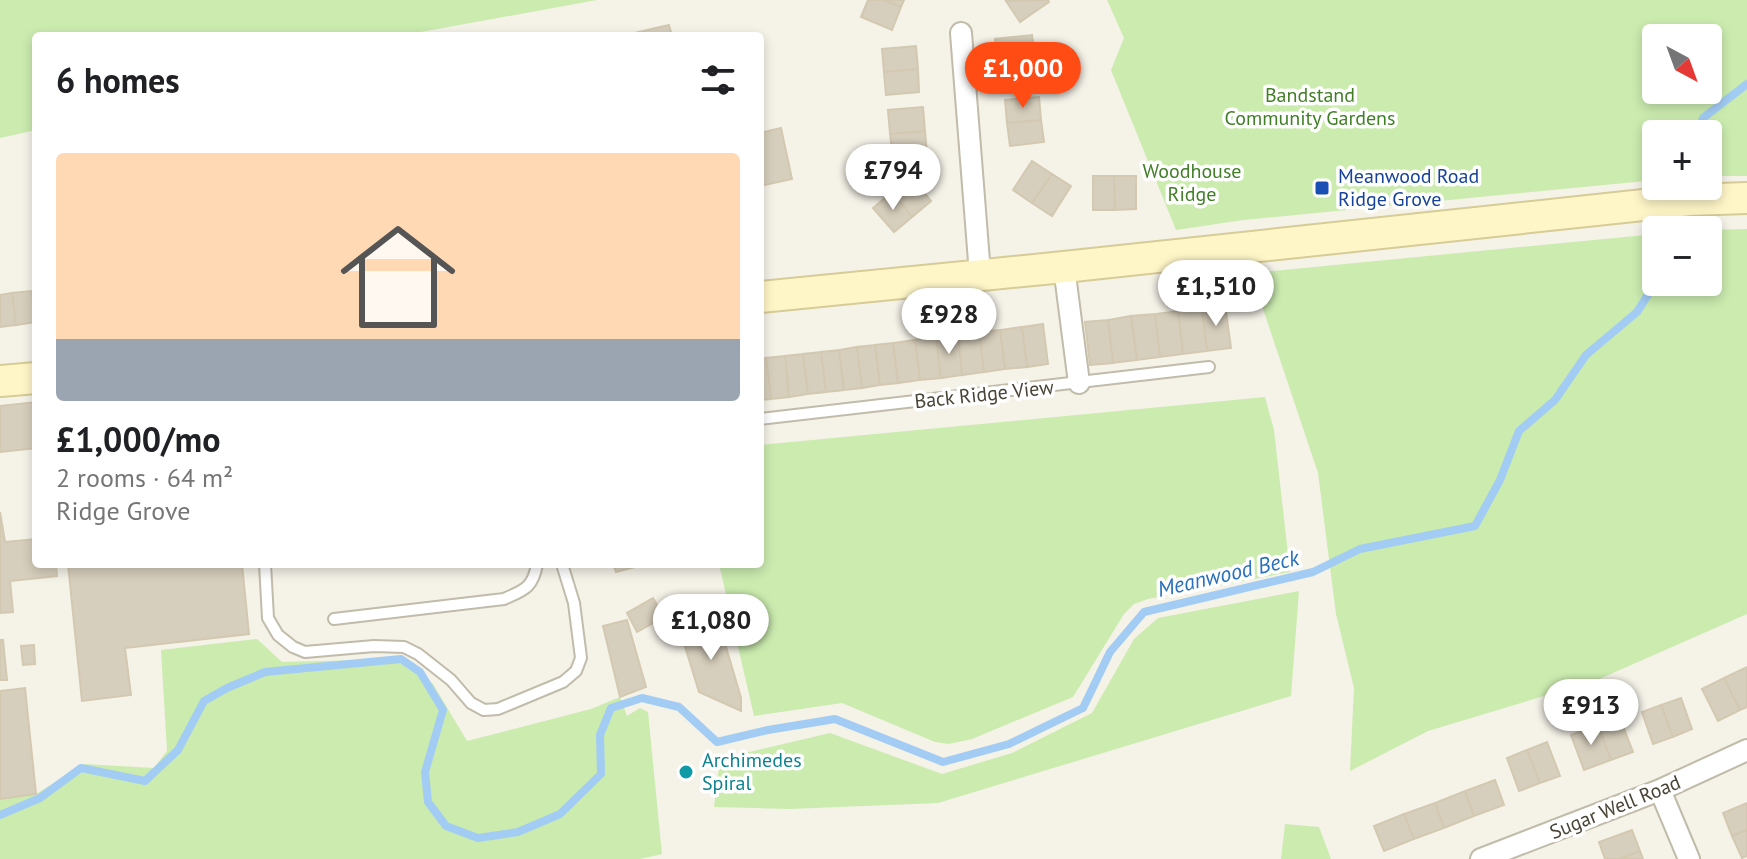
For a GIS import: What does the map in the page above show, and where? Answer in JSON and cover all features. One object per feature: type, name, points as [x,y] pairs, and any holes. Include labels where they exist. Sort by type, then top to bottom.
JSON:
[{"type":"street","points":[[961,33],[980,274]]},
{"type":"street","points":[[764,297],[1690,200],[1747,198]]},
{"type":"street","points":[[1064,267],[1079,383]]},
{"type":"street","points":[[0,381],[32,378]]},
{"type":"street","name":"Sugar Well Road","points":[[1481,859],[1660,790],[1747,750]]},
{"type":"street","points":[[1660,790],[1689,859]]},
{"type":"lane","name":"Back Ridge View","points":[[764,419],[1209,367]]},
{"type":"lane","points":[[265,568],[268,618],[278,635],[293,647],[305,652],[374,646],[404,647],[418,654],[451,680],[471,703],[484,710],[498,709],[563,682],[576,671],[581,658],[574,603],[563,568]]},
{"type":"lane","points":[[334,619],[504,599],[525,590],[534,578],[536,568]]},
{"type":"green space","points":[[0,0],[597,0],[421,32],[32,32],[32,131],[0,138]]},
{"type":"green space","name":"Bandstand Community Gardens","points":[[1107,0],[1747,0],[1747,176],[1722,176],[1722,120],[1642,120],[1642,181],[1243,220],[1176,230],[1111,70],[1124,38]]},
{"type":"green space","points":[[1747,229],[1747,614],[1597,680],[1428,731],[1350,771],[1354,688],[1336,614],[1318,473],[1251,273],[1642,235],[1642,296],[1722,296],[1722,230]]},
{"type":"green space","points":[[1265,397],[1274,430],[1290,572],[1134,604],[1124,614],[1073,697],[972,739],[949,744],[935,742],[842,703],[754,716],[720,568],[764,568],[764,445]]},
{"type":"green space","points":[[1299,591],[1291,696],[938,803],[790,809],[714,807],[720,759],[830,733],[942,774],[1012,753],[1092,713],[1134,639],[1158,618]]},
{"type":"green space","points":[[257,639],[282,662],[402,659],[433,684],[467,741],[591,709],[620,697],[627,716],[640,708],[648,712],[662,854],[640,859],[0,859],[0,799],[36,794],[84,764],[154,768],[167,751],[161,650]]},
{"type":"green space","points":[[1285,824],[1319,827],[1331,859],[1281,859]]},
{"type":"building","points":[[868,0],[883,0],[901,7],[892,30],[861,17]]},
{"type":"building","points":[[883,0],[904,0],[901,7]]},
{"type":"building","points":[[1048,0],[1020,22],[1006,1]]},
{"type":"building","points":[[669,25],[671,32],[639,32]]},
{"type":"building","points":[[1032,35],[1035,59],[997,63],[995,39]]},
{"type":"building","points":[[916,46],[918,69],[884,72],[882,49]]},
{"type":"building","points":[[1035,59],[1037,83],[1000,87],[997,63]]},
{"type":"building","points":[[918,69],[919,92],[886,95],[884,72]]},
{"type":"building","points":[[1039,97],[1041,120],[1007,123],[1005,100]]},
{"type":"building","points":[[923,107],[925,131],[890,134],[888,110]]},
{"type":"building","points":[[1041,120],[1044,142],[1010,146],[1007,123]]},
{"type":"building","points":[[781,128],[792,179],[764,185],[764,132]]},
{"type":"building","points":[[925,131],[927,155],[893,158],[890,134]]},
{"type":"building","points":[[1032,161],[1052,174],[1032,203],[1013,190]]},
{"type":"building","points":[[1052,174],[1071,186],[1052,216],[1032,203]]},
{"type":"building","points":[[911,176],[931,201],[912,217],[892,192]]},
{"type":"building","points":[[1093,176],[1114,176],[1115,210],[1093,210]]},
{"type":"building","points":[[1114,176],[1136,176],[1136,209],[1115,210]]},
{"type":"building","points":[[892,192],[912,217],[894,232],[873,208]]},
{"type":"building","points":[[32,291],[32,323],[16,325],[12,293]]},
{"type":"building","points":[[12,293],[16,325],[0,327],[0,295]]},
{"type":"building","points":[[1225,305],[1231,348],[1207,351],[1202,308]]},
{"type":"building","points":[[1202,308],[1207,351],[1183,354],[1178,311]]},
{"type":"building","points":[[1178,311],[1183,354],[1160,357],[1155,314]]},
{"type":"building","points":[[1155,314],[1160,357],[1137,360],[1131,316]]},
{"type":"building","points":[[1131,316],[1137,360],[1113,363],[1108,320]]},
{"type":"building","points":[[1108,320],[1113,363],[1090,365],[1085,322]]},
{"type":"building","points":[[1043,324],[1048,364],[1027,367],[1022,327]]},
{"type":"building","points":[[1022,327],[1027,367],[1005,369],[1000,330]]},
{"type":"building","points":[[1000,330],[1005,369],[984,372],[979,332]]},
{"type":"building","points":[[979,332],[984,372],[962,375],[958,335]]},
{"type":"building","points":[[958,335],[962,375],[941,378],[936,337]]},
{"type":"building","points":[[936,337],[941,378],[920,380],[915,340]]},
{"type":"building","points":[[915,340],[920,380],[898,383],[893,343]]},
{"type":"building","points":[[893,343],[898,383],[880,385],[875,345]]},
{"type":"building","points":[[875,345],[880,385],[862,388],[857,347]]},
{"type":"building","points":[[857,347],[862,388],[844,390],[839,350]]},
{"type":"building","points":[[839,350],[844,390],[826,392],[821,352]]},
{"type":"building","points":[[821,352],[826,392],[808,394],[803,354]]},
{"type":"building","points":[[803,354],[808,394],[789,397],[785,356]]},
{"type":"building","points":[[785,356],[789,397],[771,399],[766,358]]},
{"type":"building","points":[[764,358],[771,399],[764,400]]},
{"type":"building","points":[[32,402],[32,448],[0,452],[0,406]]},
{"type":"building","points":[[0,512],[5,542],[32,539],[32,568],[56,568],[57,576],[10,581],[13,612],[0,613]]},
{"type":"building","points":[[68,568],[242,568],[249,634],[125,648],[131,695],[82,701]]},
{"type":"building","points":[[653,598],[664,617],[637,632],[627,613]]},
{"type":"building","points":[[717,616],[741,698],[741,711],[699,692],[679,627]]},
{"type":"building","points":[[627,620],[646,687],[620,697],[603,626]]},
{"type":"building","points":[[0,640],[3,640],[7,680],[0,680]]},
{"type":"building","points":[[34,645],[35,664],[23,665],[21,646]]},
{"type":"building","points":[[1747,667],[1747,707],[1740,710],[1724,678]]},
{"type":"building","points":[[1724,678],[1740,710],[1718,721],[1702,689]]},
{"type":"building","points":[[25,688],[36,794],[0,799],[0,691]]},
{"type":"building","points":[[1681,698],[1692,729],[1673,737],[1661,705]]},
{"type":"building","points":[[1661,705],[1673,737],[1653,744],[1642,712]]},
{"type":"building","points":[[1619,716],[1633,752],[1611,760],[1598,724]]},
{"type":"building","points":[[1598,724],[1611,760],[1584,770],[1571,735]]},
{"type":"building","points":[[1547,742],[1560,776],[1540,783],[1527,750]]},
{"type":"building","points":[[1527,750],[1540,783],[1519,791],[1507,758]]},
{"type":"building","points":[[1495,780],[1504,805],[1474,816],[1465,791]]},
{"type":"building","points":[[1465,791],[1474,816],[1444,828],[1435,803]]},
{"type":"building","points":[[1435,803],[1444,828],[1414,839],[1404,814]]},
{"type":"building","points":[[1747,803],[1747,830],[1732,836],[1723,813]]},
{"type":"building","points":[[1404,814],[1414,839],[1384,851],[1374,826]]},
{"type":"building","points":[[1632,830],[1640,851],[1619,859],[1605,859],[1599,842]]},
{"type":"building","points":[[1747,830],[1747,856],[1742,858],[1732,836]]},
{"type":"building","points":[[1640,851],[1643,859],[1619,859]]},
{"type":"waterway","name":"Meanwood Beck","points":[[1702,120],[1747,84]]},
{"type":"waterway","name":"Meanwood Beck","points":[[0,815],[40,798],[81,768],[145,781],[178,750],[204,701],[265,672],[401,659],[420,672],[443,710],[425,772],[428,802],[446,826],[478,838],[518,832],[560,814],[601,774],[600,735],[611,708],[642,698],[679,707],[717,742],[835,719],[943,762],[1009,744],[1083,708],[1110,652],[1144,612],[1313,572],[1360,549],[1475,526],[1500,480],[1519,431],[1555,400],[1586,355],[1637,312],[1647,296]]},
{"type":"place","name":"Meanwood Road Ridge Grove","points":[[1322,188]]},
{"type":"place","name":"Archimedes Spiral","points":[[686,772]]},
{"type":"park label","name":"Woodhouse Ridge","points":[[1192,182]]}]
